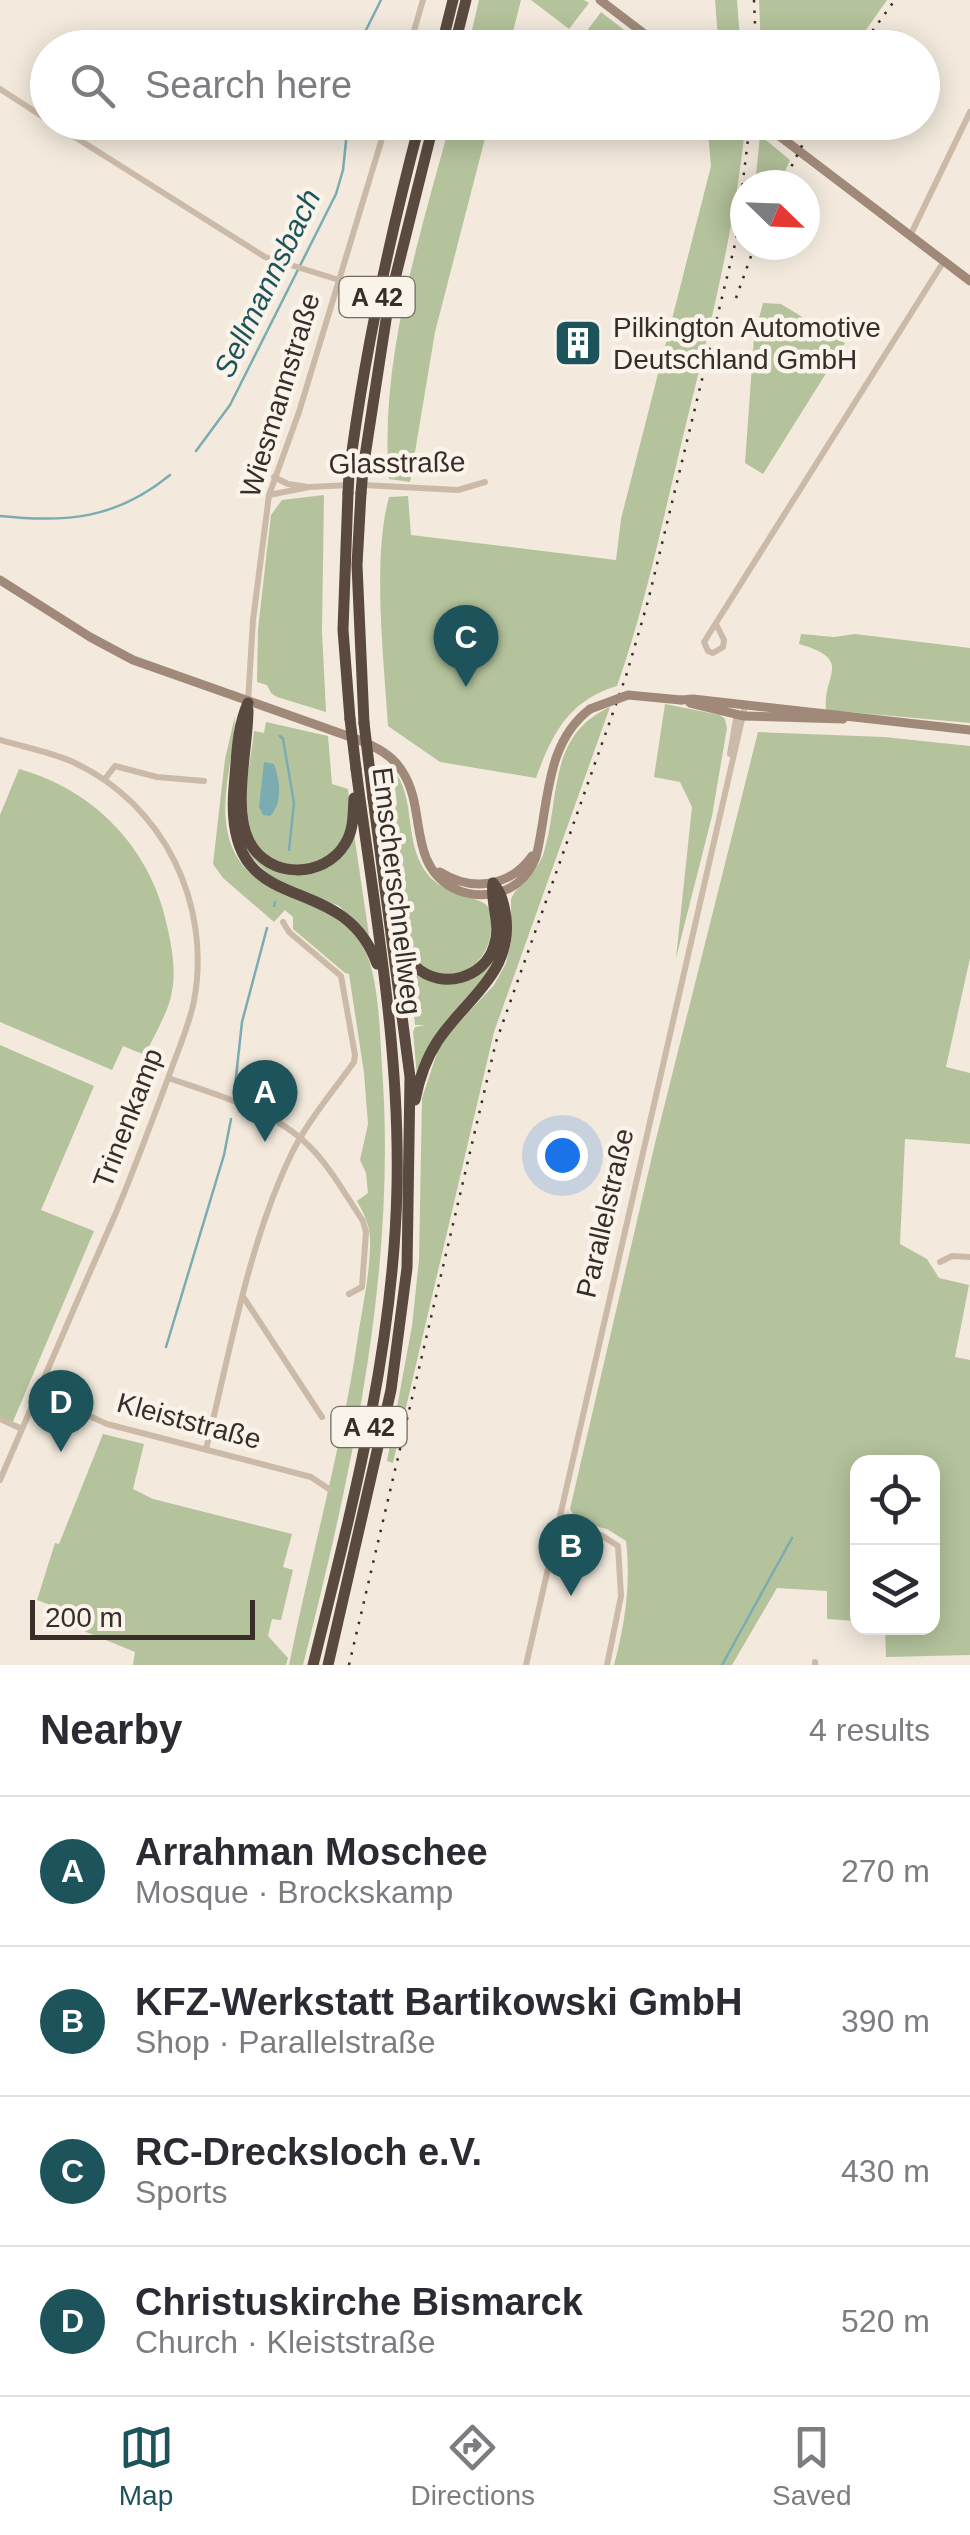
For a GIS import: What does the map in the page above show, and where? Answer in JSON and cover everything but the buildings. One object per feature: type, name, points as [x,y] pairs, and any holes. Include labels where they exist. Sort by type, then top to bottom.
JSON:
[{"type":"highway","points":[[446,30],[453,0]]},
{"type":"highway","points":[[458,30],[466,0]]},
{"type":"highway","name":"Emscherschnellweg","points":[[328,1665],[367,1502],[401,1330],[407,1268],[410,1077],[364,723],[354,493],[349,474],[375,304],[416,140]]},
{"type":"highway","name":"Emscherschnellweg","points":[[313,1665],[377,1388],[396,1224],[397,1132],[386,989],[357,792],[343,630],[354,493],[363,469],[388,308],[430,140]]},
{"type":"highway","points":[[248,703],[243,822],[252,846],[263,859],[279,868],[295,870],[330,861],[351,830],[357,792]]},
{"type":"highway","points":[[248,703],[240,721],[233,799],[234,832],[242,854],[271,884],[327,905],[350,919],[373,952],[386,989]]},
{"type":"highway","points":[[388,904],[411,962],[434,978],[456,979],[481,967],[494,949],[495,890]]},
{"type":"highway","points":[[410,1138],[416,1092],[432,1050],[500,964],[506,928],[495,890]]},
{"type":"main road","points":[[600,0],[639,30]]},
{"type":"main road","points":[[785,140],[970,280]]},
{"type":"main road","points":[[0,580],[132,660],[359,740],[392,759],[410,786],[426,858],[439,878],[467,893],[516,884],[528,872],[536,857],[559,750],[569,729],[590,709],[628,696],[836,721],[845,718],[970,730]]},
{"type":"street","points":[[414,30],[423,0]]},
{"type":"street","name":"Wiesmannstraße","points":[[0,89],[30,109]]},
{"type":"street","points":[[910,236],[970,112]]},
{"type":"street","name":"Wiesmannstraße","points":[[79,140],[265,258],[339,280]]},
{"type":"street","name":"Wiesmannstraße","points":[[248,703],[253,620],[269,495],[299,412],[382,140]]},
{"type":"street","points":[[716,624],[944,261]]},
{"type":"street","name":"Glasstraße","points":[[274,477],[309,487]]},
{"type":"street","name":"Glasstraße","points":[[269,495],[309,487],[371,485],[458,490],[485,482]]},
{"type":"street","name":"Parallelstraße","points":[[526,1665],[741,710]]},
{"type":"street","name":"Trinenkamp","points":[[0,740],[71,762],[104,780],[144,814],[166,844],[186,887],[198,959],[193,1004],[140,1158],[0,1480]]},
{"type":"street","points":[[104,780],[115,766],[157,777],[204,781]]},
{"type":"street","points":[[206,1450],[243,1297],[277,1188],[300,1138],[354,1062],[341,976],[289,932],[283,922]]},
{"type":"street","points":[[168,1078],[248,1108],[300,1138],[315,1152],[363,1221],[366,1232],[362,1287],[349,1294]]},
{"type":"street","points":[[940,1262],[952,1256],[970,1257]]},
{"type":"street","points":[[243,1297],[322,1417]]},
{"type":"street","name":"Kleiststraße","points":[[38,1393],[107,1424],[312,1477],[330,1489]]},
{"type":"street","points":[[0,1420],[22,1429]]},
{"type":"street","points":[[558,1524],[602,1535],[618,1546],[622,1596],[608,1665]]},
{"type":"green space","points":[[479,0],[521,0],[513,30],[472,30]]},
{"type":"green space","points":[[531,0],[584,0],[589,3],[569,29]]},
{"type":"green space","points":[[715,0],[737,0],[739,30],[717,30]]},
{"type":"green space","points":[[759,0],[887,0],[866,30],[760,30]]},
{"type":"green space","points":[[601,12],[624,30],[588,30]]},
{"type":"green space","points":[[445,140],[485,140],[435,332],[410,482],[389,479],[388,434],[396,344]]},
{"type":"green space","points":[[709,140],[743,140],[740,170],[730,170],[730,226],[709,329],[652,569],[617,686],[586,700],[564,721],[536,778],[440,762],[388,726],[380,579],[389,497],[408,496],[411,535],[616,560],[621,519],[711,166]]},
{"type":"green space","points":[[760,140],[766,140],[790,160],[786,170],[756,170]]},
{"type":"green space","points":[[763,303],[781,304],[845,343],[763,474],[745,463],[754,337]]},
{"type":"green space","points":[[324,495],[322,631],[326,712],[277,697],[267,685],[257,682],[258,629],[271,515],[282,500]]},
{"type":"green space","points":[[801,634],[855,634],[970,648],[970,723],[826,710],[831,663],[816,650],[799,644]]},
{"type":"green space","points":[[665,704],[720,715],[727,728],[712,816],[676,958],[692,807],[680,782],[654,777]]},
{"type":"green space","points":[[610,707],[494,1032],[393,1463],[387,1461],[412,1326],[419,1260],[422,1098],[438,1050],[494,985],[506,963],[511,942],[511,899],[543,855],[565,752],[589,719]]},
{"type":"green space","points":[[235,716],[225,809],[234,851],[248,871],[267,885],[334,917],[353,933],[371,967],[380,1025],[385,1143],[377,1295],[353,1444],[303,1665],[289,1665],[344,1419],[368,1274],[369,1232],[357,1201],[368,1193],[360,1160],[368,1124],[349,974],[293,929],[293,917],[285,910],[274,922],[223,878],[213,864],[225,759]]},
{"type":"green space","points":[[266,722],[328,736],[332,784],[348,789],[349,816],[341,842],[320,861],[292,865],[278,861],[256,844],[249,831],[246,795],[254,731],[264,733]]},
{"type":"green space","points":[[758,732],[884,737],[970,746],[970,958],[946,1067],[970,1073],[970,1144],[905,1139],[900,1244],[927,1259],[939,1278],[969,1285],[955,1357],[970,1360],[970,1655],[886,1657],[885,1635],[940,1635],[940,1455],[850,1455],[850,1621],[827,1619],[827,1591],[777,1588],[732,1665],[614,1665],[626,1604],[626,1541],[607,1529],[578,1522],[570,1509],[656,1139]]},
{"type":"green space","points":[[19,769],[73,792],[96,808],[135,850],[160,901],[173,960],[170,999],[145,1055],[123,1046],[112,1070],[0,1022],[0,815]]},
{"type":"green space","points":[[393,769],[404,791],[421,864],[438,884],[490,909],[490,939],[484,953],[465,971],[452,975],[426,969],[407,947],[396,908],[382,801],[397,805]]},
{"type":"green space","points":[[237,810],[255,857],[316,872],[354,834],[369,935],[339,906],[274,880],[246,852]]},
{"type":"green space","points":[[404,959],[458,983],[477,976],[493,960],[417,1077],[413,1032],[415,1027],[425,1025],[415,1025],[411,1016]]},
{"type":"green space","points":[[0,1045],[94,1086],[41,1210],[94,1231],[12,1424],[0,1419]]},
{"type":"green space","points":[[103,1434],[144,1444],[133,1489],[153,1499],[292,1534],[283,1567],[293,1570],[281,1620],[272,1619],[268,1636],[288,1658],[286,1665],[133,1665],[135,1652],[57,1620],[58,1608],[37,1600],[55,1543],[59,1544]]},
{"type":"water","points":[[264,762],[274,764],[279,784],[279,798],[270,816],[263,815],[259,807]]},
{"type":"waterway","name":"Sellmannsbach","points":[[366,30],[381,0]]},
{"type":"waterway","name":"Sellmannsbach","points":[[196,451],[230,405],[336,194],[346,140]]},
{"type":"waterway","name":"Sellmannsbach","points":[[0,516],[47,519],[90,515],[130,501],[170,475]]},
{"type":"waterway","points":[[280,736],[294,803],[289,850]]},
{"type":"waterway","points":[[274,906],[275,902]]},
{"type":"waterway","points":[[235,1086],[242,1022],[267,928]]},
{"type":"waterway","points":[[166,1347],[224,1155],[231,1119]]},
{"type":"waterway","points":[[722,1665],[792,1538]]},
{"type":"railway","points":[[754,0],[755,30]]},
{"type":"railway","points":[[873,30],[895,0]]},
{"type":"railway","points":[[349,1665],[496,1042],[626,676],[648,601],[736,240],[748,140]]},
{"type":"railway","points":[[790,170],[805,140]]},
{"type":"railway","points":[[736,298],[750,260]]},
{"type":"place","name":"Pilkington Automotive Deutschland GmbH","points":[[578,343]]},
{"type":"place","name":"RC-Drecksloch e.V.","points":[[466,687]]},
{"type":"place","name":"Arrahman Moschee","points":[[265,1142]]},
{"type":"place","name":"Christuskirche Bismarck","points":[[61,1452]]},
{"type":"place","name":"KFZ-Werkstatt Bartikowski GmbH","points":[[571,1596]]}]
